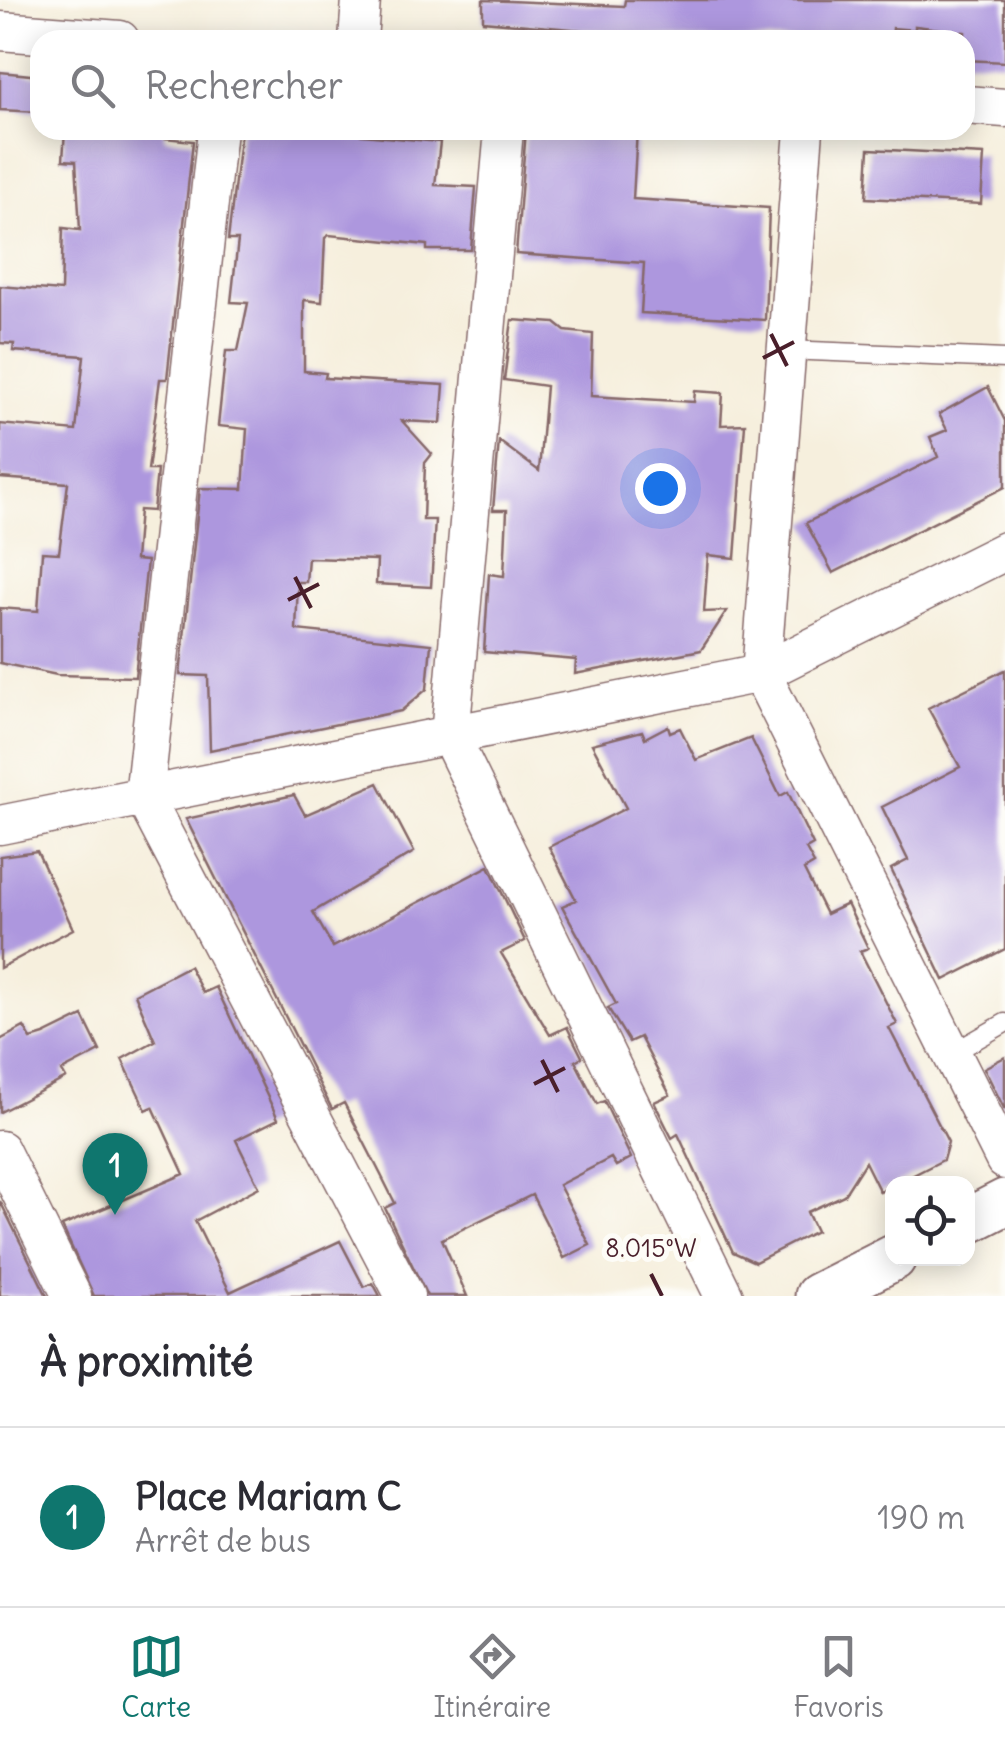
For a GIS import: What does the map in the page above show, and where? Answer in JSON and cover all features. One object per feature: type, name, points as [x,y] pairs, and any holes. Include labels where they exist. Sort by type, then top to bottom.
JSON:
[{"type":"street","points":[[359,30],[361,0]]},
{"type":"street","points":[[0,31],[30,33]]},
{"type":"street","points":[[975,106],[1005,108]]},
{"type":"street","points":[[216,140],[144,797],[405,1296]]},
{"type":"street","points":[[503,140],[450,736],[724,1296]]},
{"type":"street","points":[[803,140],[761,674],[1005,1160]]},
{"type":"street","points":[[0,825],[761,674],[1005,551]]},
{"type":"street","points":[[0,1150],[72,1296]]},
{"type":"street","points":[[975,1217],[1005,1202]]},
{"type":"street","points":[[818,1296],[885,1262]]},
{"type":"lane","points":[[786,350],[1005,359]]},
{"type":"lane","points":[[952,1054],[1005,1023]]},
{"type":"building","points":[[483,0],[624,6],[625,0],[1005,0],[1005,62],[975,60],[975,30],[915,26],[915,30],[582,30],[483,21]]},
{"type":"building","points":[[0,72],[30,75],[30,112],[0,110]]},
{"type":"building","points":[[64,140],[193,141],[167,379],[160,379],[148,470],[157,470],[153,511],[139,510],[135,560],[147,561],[135,677],[57,675],[0,663],[0,608],[38,611],[42,552],[59,553],[68,483],[0,478],[0,424],[76,431],[84,356],[13,351],[14,344],[0,343],[0,286],[61,291],[63,228],[80,230],[76,161],[63,160]]},
{"type":"building","points":[[240,140],[440,142],[435,185],[476,187],[471,250],[427,250],[427,245],[329,235],[325,238],[322,302],[304,300],[304,371],[326,373],[325,378],[444,385],[441,423],[402,421],[432,454],[425,463],[423,520],[435,520],[431,587],[376,584],[377,560],[308,558],[306,582],[298,582],[296,630],[431,644],[427,689],[401,711],[210,750],[208,676],[180,675],[200,488],[243,489],[247,429],[218,426],[226,351],[238,351],[248,303],[231,302],[238,240],[228,240]]},
{"type":"building","points":[[525,140],[636,140],[633,199],[769,208],[765,320],[641,313],[644,263],[516,254]]},
{"type":"building","points":[[869,149],[984,155],[981,204],[866,198]]},
{"type":"building","points":[[512,320],[555,323],[565,331],[593,334],[591,396],[694,402],[695,391],[723,393],[721,425],[745,424],[735,558],[708,555],[704,612],[727,611],[701,650],[575,674],[576,660],[484,652],[489,574],[504,576],[507,510],[493,510],[499,441],[539,471],[546,386],[504,380]]},
{"type":"building","points":[[988,387],[1005,421],[1005,487],[833,573],[806,523],[938,457],[930,437],[947,430],[939,414]]},
{"type":"building","points":[[1005,670],[1005,949],[944,980],[891,869],[908,860],[882,807],[960,767],[928,708]]},
{"type":"building","points":[[668,726],[670,732],[680,728],[696,760],[751,738],[780,796],[788,792],[813,845],[806,849],[814,864],[804,870],[826,914],[847,904],[868,948],[860,951],[897,1024],[889,1028],[948,1142],[943,1160],[912,1176],[885,1176],[885,1189],[880,1192],[865,1162],[844,1195],[807,1212],[816,1231],[755,1262],[733,1252],[678,1134],[672,1138],[654,1102],[670,1095],[640,1037],[629,1042],[608,1008],[616,1004],[562,906],[576,900],[549,847],[626,808],[592,744],[642,731],[645,738]]},
{"type":"building","points":[[378,783],[414,852],[313,912],[333,947],[489,866],[525,941],[501,953],[550,1035],[567,1027],[582,1057],[575,1061],[597,1104],[604,1101],[631,1158],[616,1166],[611,1158],[559,1185],[590,1245],[564,1258],[532,1195],[442,1239],[467,1296],[427,1296],[385,1208],[395,1203],[381,1175],[344,1103],[332,1109],[186,819],[294,795],[305,815]]},
{"type":"building","points":[[37,851],[73,929],[0,968],[0,856]]},
{"type":"building","points":[[189,966],[203,993],[216,987],[278,1119],[236,1140],[259,1187],[195,1221],[230,1292],[340,1241],[364,1287],[373,1283],[380,1296],[94,1296],[62,1226],[184,1174],[153,1107],[146,1110],[122,1059],[155,1041],[135,994]]},
{"type":"building","points":[[83,1016],[100,1051],[62,1071],[66,1078],[0,1112],[0,1040],[24,1027],[31,1039]]},
{"type":"building","points":[[1005,1057],[1005,1110],[984,1068]]},
{"type":"building","points":[[0,1201],[47,1296],[0,1296]]},
{"type":"place","name":"Place Mariam C","points":[[115,1215]]}]
